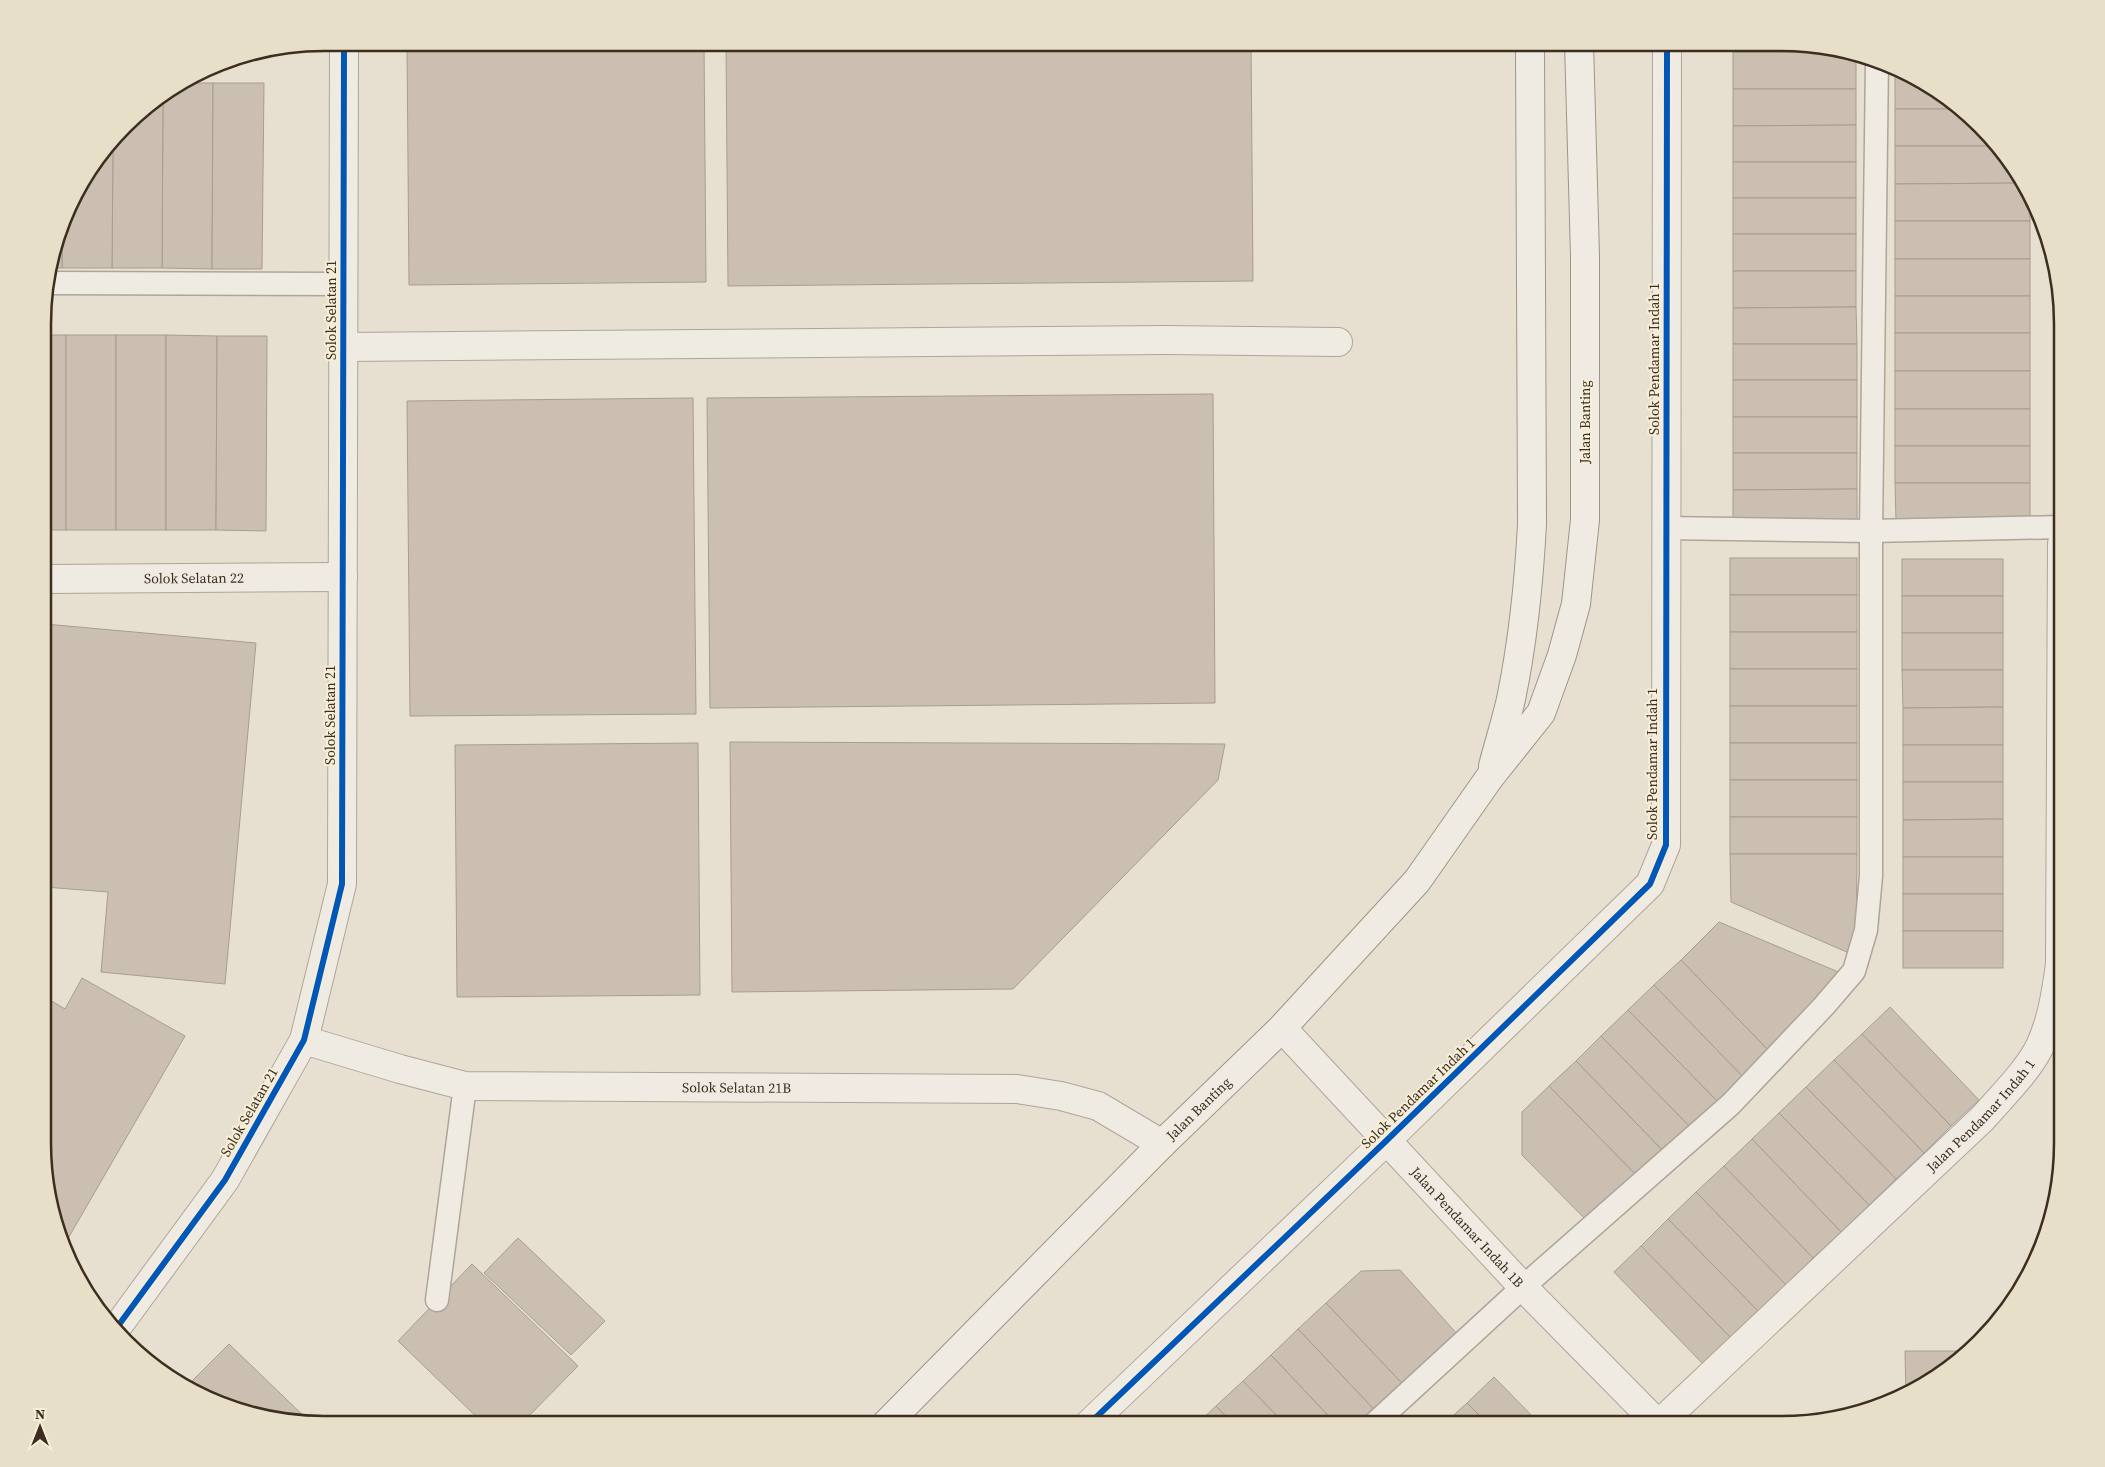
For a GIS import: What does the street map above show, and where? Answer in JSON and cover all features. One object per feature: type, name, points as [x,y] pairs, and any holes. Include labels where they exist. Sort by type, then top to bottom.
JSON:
[{"type":"street","name":"Solok Selatan 21","points":[[120,1324],[224,1180],[304,1040],[342,884],[344,51]]},
{"type":"street","name":"Jalan Banting","points":[[1490,777],[1511,699],[1520,646],[1529,575],[1532,524],[1530,51]]},
{"type":"street","name":"Jalan Banting","points":[[894,1416],[1162,1144],[1282,1028],[1417,881],[1490,777],[1541,714],[1562,655],[1576,604],[1585,520],[1585,256],[1578,51]]},
{"type":"street","name":"Solok Pendamar Indah 1","points":[[1097,1416],[1386,1141],[1650,884],[1666,845],[1667,51]]},
{"type":"street","points":[[344,347],[1156,340],[1338,342]]},
{"type":"street","name":"Solok Selatan 22","points":[[51,579],[343,577]]},
{"type":"street","name":"Jalan Pendamar Indah 1","points":[[1666,1416],[1983,1118],[2021,1074],[2040,1047],[2054,1008]]},
{"type":"street","name":"Jalan Pendamar Indah 1B","points":[[1282,1028],[1523,1287],[1650,1416]]},
{"type":"street","name":"Solok Selatan 21B","points":[[304,1040],[400,1069],[465,1086],[1017,1090],[1061,1096],[1098,1106],[1162,1144]]},
{"type":"lane","points":[[1383,1416],[1523,1287],[1731,1104],[1824,1006],[1854,971],[1866,930],[1871,876],[1871,531],[1877,69]]},
{"type":"lane","points":[[55,283],[344,284]]},
{"type":"lane","points":[[1666,528],[1871,531],[2054,527]]},
{"type":"lane","points":[[437,1300],[465,1086]]},
{"type":"building","points":[[407,51],[704,51],[706,282],[409,285]]},
{"type":"building","points":[[726,51],[1251,51],[1253,281],[728,286]]},
{"type":"building","points":[[1781,51],[1799,52],[1733,52]]},
{"type":"building","points":[[1733,52],[1799,52],[1834,56],[1856,62],[1856,89],[1733,89]]},
{"type":"building","points":[[1895,76],[1932,97],[1948,109],[1895,109]]},
{"type":"building","points":[[196,83],[213,83],[212,269],[162,268],[163,104]]},
{"type":"building","points":[[213,83],[264,83],[262,269],[212,269]]},
{"type":"building","points":[[1733,89],[1856,89],[1856,125],[1733,126]]},
{"type":"building","points":[[163,104],[162,268],[112,268],[113,152],[131,131]]},
{"type":"building","points":[[1895,109],[1948,109],[1974,131],[1988,146],[1895,146]]},
{"type":"building","points":[[1856,125],[1856,162],[1733,162],[1733,126]]},
{"type":"building","points":[[1895,146],[1988,146],[2014,183],[1895,184]]},
{"type":"building","points":[[113,152],[112,268],[62,268],[62,250],[79,203],[97,173]]},
{"type":"building","points":[[1733,162],[1856,162],[1856,198],[1733,198]]},
{"type":"building","points":[[2014,183],[2026,203],[2030,213],[2030,221],[1895,221],[1895,184]]},
{"type":"building","points":[[1733,198],[1856,198],[1856,234],[1733,234]]},
{"type":"building","points":[[1895,221],[2030,221],[2030,259],[1895,259]]},
{"type":"building","points":[[1733,234],[1856,234],[1856,271],[1733,271]]},
{"type":"building","points":[[62,250],[62,268],[57,268]]},
{"type":"building","points":[[1895,259],[2030,259],[2030,296],[1895,296]]},
{"type":"building","points":[[1733,271],[1856,271],[1856,307],[1733,308]]},
{"type":"building","points":[[1895,296],[2030,296],[2030,333],[1895,333]]},
{"type":"building","points":[[1856,307],[1857,344],[1733,344],[1733,308]]},
{"type":"building","points":[[1895,333],[2030,333],[2030,371],[1895,371]]},
{"type":"building","points":[[51,335],[66,335],[66,530],[51,530]]},
{"type":"building","points":[[66,335],[116,335],[116,530],[66,530]]},
{"type":"building","points":[[116,335],[166,335],[166,530],[116,530]]},
{"type":"building","points":[[166,335],[217,336],[216,530],[166,530]]},
{"type":"building","points":[[217,336],[267,336],[266,531],[216,530]]},
{"type":"building","points":[[1733,344],[1857,344],[1857,380],[1733,380]]},
{"type":"building","points":[[1895,371],[2030,371],[2030,409],[1895,409]]},
{"type":"building","points":[[1733,380],[1857,380],[1857,417],[1733,417]]},
{"type":"building","points":[[1213,394],[1215,703],[710,708],[707,398]]},
{"type":"building","points":[[693,398],[696,714],[410,716],[407,401]]},
{"type":"building","points":[[1895,409],[2030,409],[2030,446],[1895,446]]},
{"type":"building","points":[[1733,417],[1857,417],[1857,453],[1733,453]]},
{"type":"building","points":[[1895,446],[2030,446],[2030,483],[1895,483]]},
{"type":"building","points":[[1733,453],[1857,453],[1857,489],[1733,490]]},
{"type":"building","points":[[1895,483],[2030,483],[2030,520],[1896,521]]},
{"type":"building","points":[[1857,489],[1857,526],[1733,526],[1733,490]]},
{"type":"building","points":[[1730,558],[1857,558],[1857,595],[1730,595]]},
{"type":"building","points":[[1902,559],[2003,559],[2003,596],[1902,596]]},
{"type":"building","points":[[1730,595],[1857,595],[1857,632],[1730,632]]},
{"type":"building","points":[[1902,596],[2003,596],[2003,633],[1902,633]]},
{"type":"building","points":[[51,625],[256,643],[225,984],[101,972],[108,892],[51,887]]},
{"type":"building","points":[[1730,632],[1857,632],[1857,669],[1730,669]]},
{"type":"building","points":[[1902,633],[2003,633],[2003,670],[1902,670]]},
{"type":"building","points":[[1730,669],[1857,669],[1857,706],[1730,706]]},
{"type":"building","points":[[1902,670],[2003,670],[2003,707],[1903,708]]},
{"type":"building","points":[[1730,706],[1857,706],[1857,743],[1730,743]]},
{"type":"building","points":[[2003,707],[2003,745],[1903,745],[1903,708]]},
{"type":"building","points":[[730,742],[1225,744],[1218,780],[1013,989],[732,992]]},
{"type":"building","points":[[698,743],[700,995],[457,997],[455,745]]},
{"type":"building","points":[[1730,743],[1857,743],[1857,780],[1730,780]]},
{"type":"building","points":[[1903,745],[2003,745],[2003,782],[1903,782]]},
{"type":"building","points":[[1730,780],[1857,780],[1857,817],[1730,817]]},
{"type":"building","points":[[1903,782],[2003,782],[2003,819],[1903,820]]},
{"type":"building","points":[[1730,817],[1857,817],[1857,854],[1730,854]]},
{"type":"building","points":[[2003,819],[2003,857],[1903,857],[1903,820]]},
{"type":"building","points":[[1730,854],[1857,854],[1856,956],[1731,902]]},
{"type":"building","points":[[1903,857],[2003,857],[2003,894],[1903,894]]},
{"type":"building","points":[[1903,894],[2003,894],[2003,931],[1903,931]]},
{"type":"building","points":[[1719,922],[1848,976],[1770,1052],[1681,960]]},
{"type":"building","points":[[1903,931],[2003,931],[2003,968],[1903,968]]},
{"type":"building","points":[[1681,960],[1770,1052],[1743,1077],[1654,985]]},
{"type":"building","points":[[82,978],[185,1036],[69,1238],[56,1196],[52,1161],[51,1001],[65,1009]]},
{"type":"building","points":[[1654,985],[1743,1077],[1718,1102],[1628,1010]]},
{"type":"building","points":[[1890,1007],[1979,1100],[1951,1126],[1862,1034]]},
{"type":"building","points":[[1628,1010],[1718,1102],[1691,1128],[1601,1036]]},
{"type":"building","points":[[1862,1034],[1951,1126],[1924,1153],[1834,1060]]},
{"type":"building","points":[[1601,1036],[1691,1128],[1665,1153],[1576,1061]]},
{"type":"building","points":[[1834,1060],[1924,1153],[1896,1179],[1806,1087]]},
{"type":"building","points":[[1576,1061],[1665,1153],[1639,1178],[1549,1086]]},
{"type":"building","points":[[1549,1086],[1639,1178],[1591,1225],[1522,1155],[1522,1112]]},
{"type":"building","points":[[1806,1087],[1896,1179],[1869,1205],[1779,1113]]},
{"type":"building","points":[[1779,1113],[1869,1205],[1841,1232],[1752,1139]]},
{"type":"building","points":[[1752,1139],[1841,1232],[1813,1258],[1724,1166]]},
{"type":"building","points":[[1724,1166],[1813,1258],[1786,1285],[1696,1192]]},
{"type":"building","points":[[1696,1192],[1786,1285],[1758,1311],[1668,1219]]},
{"type":"building","points":[[1668,1219],[1758,1311],[1731,1338],[1641,1246]]},
{"type":"building","points":[[518,1238],[605,1321],[571,1355],[484,1273]]},
{"type":"building","points":[[1641,1246],[1731,1338],[1703,1364],[1614,1272]]},
{"type":"building","points":[[472,1264],[578,1366],[529,1416],[476,1416],[398,1341]]},
{"type":"building","points":[[1400,1270],[1466,1344],[1412,1394],[1326,1303],[1361,1271]]},
{"type":"building","points":[[1326,1303],[1412,1394],[1388,1416],[1380,1416],[1298,1329]]},
{"type":"building","points":[[1298,1329],[1380,1416],[1328,1416],[1271,1355]]},
{"type":"building","points":[[229,1344],[302,1415],[271,1411],[236,1401],[203,1388],[192,1381]]},
{"type":"building","points":[[1905,1351],[1957,1351],[1932,1370],[1906,1386]]},
{"type":"building","points":[[1271,1355],[1328,1416],[1277,1416],[1243,1381]]},
{"type":"building","points":[[1494,1377],[1532,1416],[1480,1416],[1467,1403]]},
{"type":"building","points":[[1243,1381],[1277,1416],[1225,1416],[1216,1406]]},
{"type":"building","points":[[1467,1403],[1480,1416],[1453,1416]]},
{"type":"building","points":[[1216,1406],[1225,1416],[1205,1416]]},
{"type":"cycle path","points":[[120,1324],[225,1180],[304,1040],[342,884],[344,51]]},
{"type":"cycle path","points":[[1097,1416],[1386,1141],[1650,884],[1666,845],[1667,51]]}]
